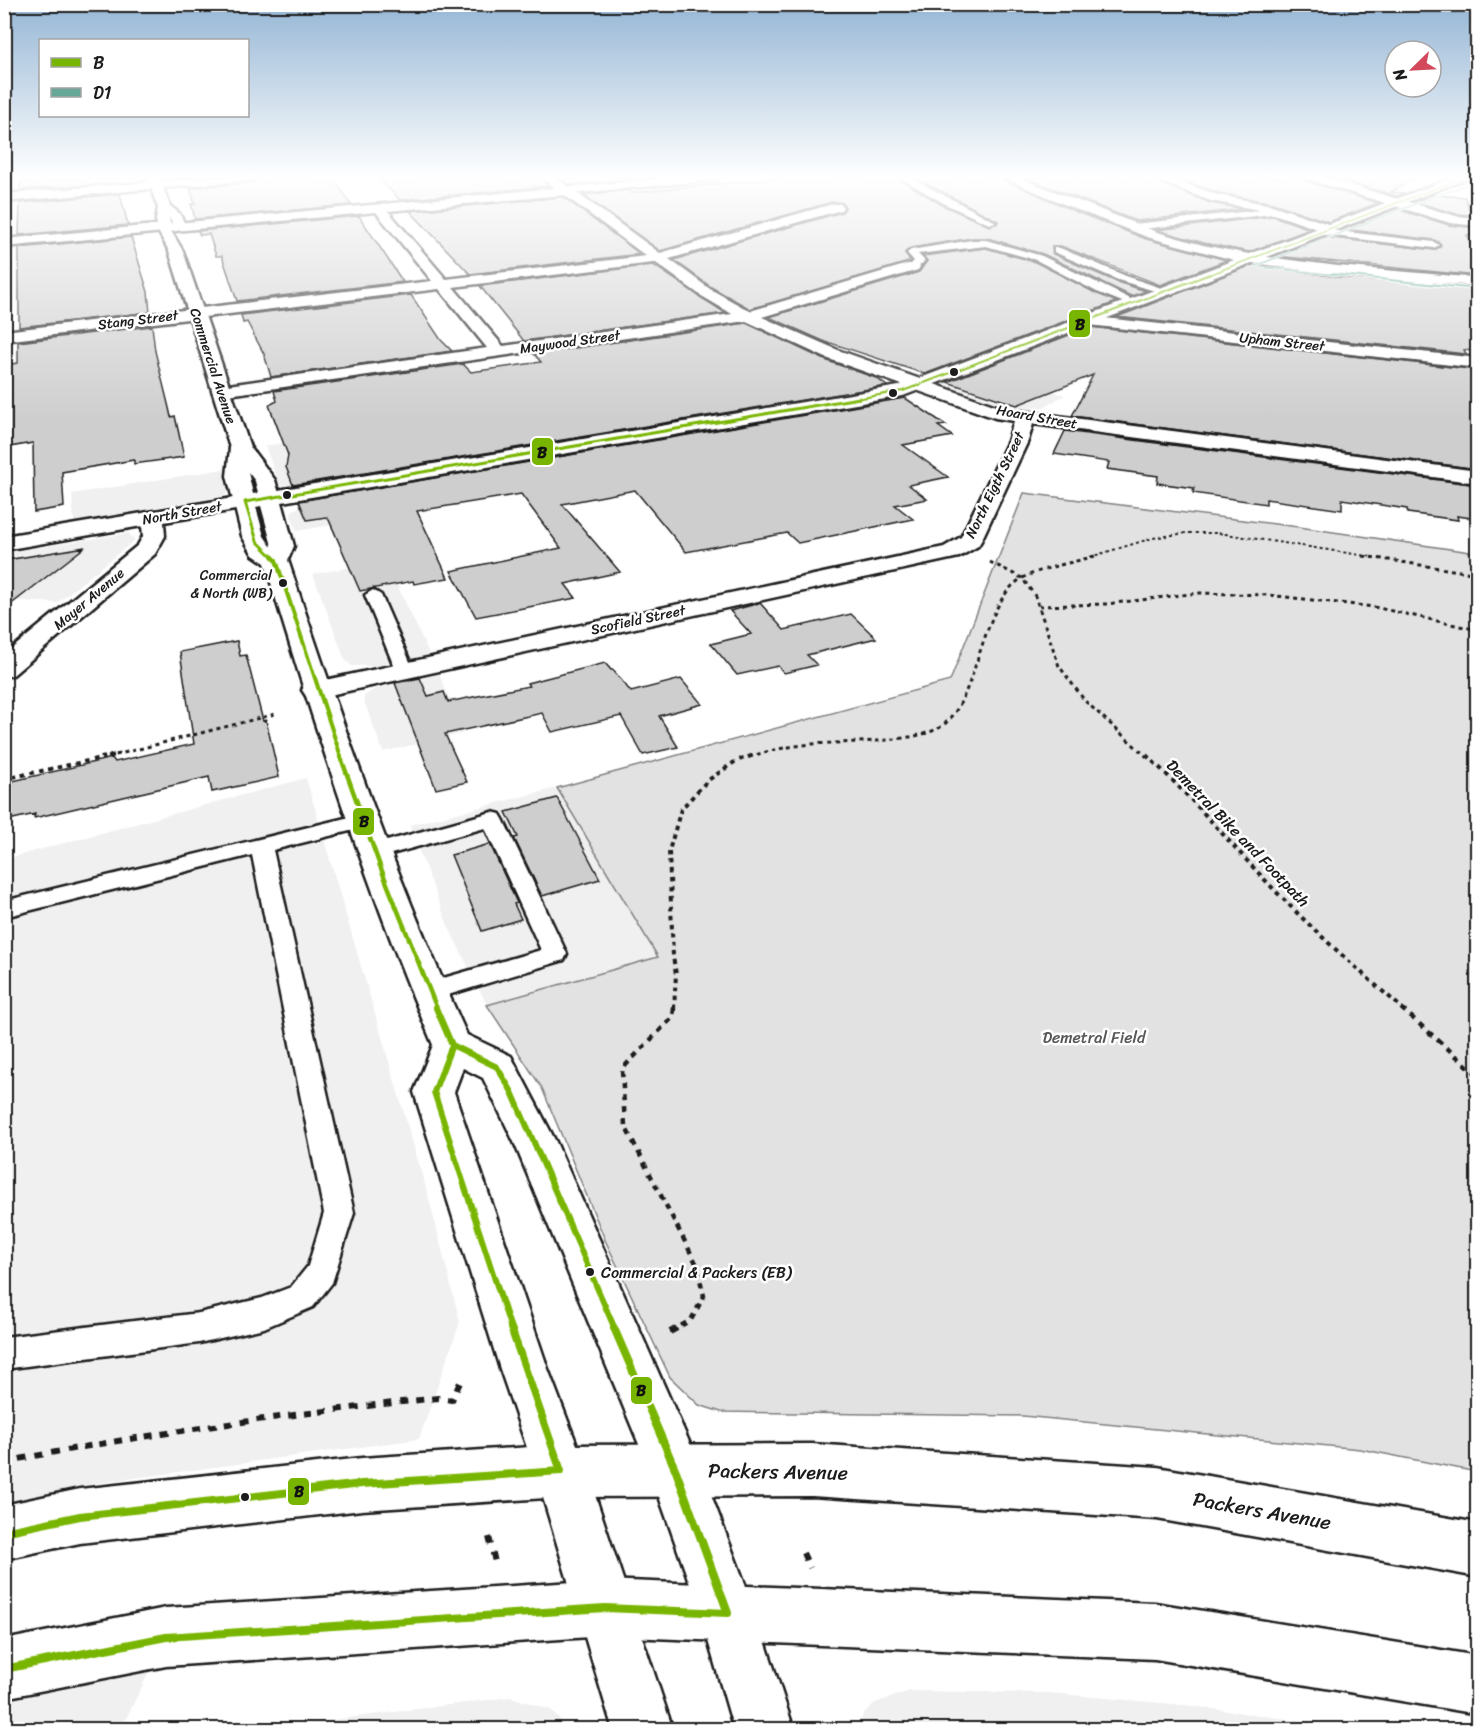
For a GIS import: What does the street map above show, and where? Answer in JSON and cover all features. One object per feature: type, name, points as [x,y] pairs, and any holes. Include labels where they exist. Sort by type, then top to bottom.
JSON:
[{"type":"street","name":"Commercial Avenue","points":[[178,258],[240,448],[262,472],[283,546],[276,560]]},
{"type":"street","points":[[420,258],[499,352]]},
{"type":"street","name":"Stang Street","points":[[4,336],[658,258]]},
{"type":"street","name":"Hoard Street","points":[[658,258],[705,292],[749,316],[832,354],[1002,414],[1478,477]]},
{"type":"street","points":[[1247,258],[1286,264],[1478,282]]},
{"type":"street","name":"North Street","points":[[4,543],[888,394],[920,385],[1252,259]]},
{"type":"street","name":"Maywood Street","points":[[221,391],[749,316],[913,267]]},
{"type":"street","name":"Upham Street","points":[[1086,321],[1478,363]]},
{"type":"street","name":"North Eigth Street","points":[[958,549],[970,541],[1018,441],[1025,417]]},
{"type":"street","name":"Commercial Avenue","points":[[240,448],[237,476],[253,537],[261,550],[276,560],[316,690],[362,821],[428,992],[452,1045]]},
{"type":"street","name":"Mayer Avenue","points":[[4,669],[147,549],[154,536],[153,518]]},
{"type":"street","name":"Scofield Street","points":[[316,690],[958,549]]},
{"type":"street","points":[[643,1730],[561,1471],[524,1369],[434,1092],[452,1045],[497,1067],[512,1092],[676,1471],[728,1613],[764,1730]]},
{"type":"street","name":"Packers Avenue","points":[[4,1532],[80,1516],[362,1484],[561,1471],[812,1470],[1157,1493],[1478,1550]]},
{"type":"street","points":[[4,1669],[166,1637],[605,1608],[1155,1631],[1478,1685]]},
{"type":"lane","points":[[913,267],[920,263],[917,258]]},
{"type":"lane","points":[[1039,258],[1101,290],[1134,303]]},
{"type":"lane","points":[[1075,258],[1122,278],[1165,291]]},
{"type":"lane","points":[[373,595],[405,671]]},
{"type":"lane","points":[[374,852],[492,819],[555,954],[428,992]]},
{"type":"lane","points":[[4,909],[362,821]]},
{"type":"lane","points":[[4,1353],[199,1328],[264,1313],[302,1297],[321,1273],[339,1214],[261,846]]},
{"type":"path","points":[[670,1332],[691,1320],[704,1296],[696,1263],[626,1126],[622,1098],[622,1069],[673,1017],[676,974],[673,957],[669,851],[681,809],[707,782],[736,761],[790,747],[878,741],[914,735],[941,727],[956,712],[995,614],[1008,590],[1022,578],[1153,538],[1186,532],[1256,538],[1478,574]]},
{"type":"path","name":"Demetral Bike and Footpath","points":[[1022,578],[1035,596],[1059,666],[1085,701],[1170,777],[1326,942],[1478,1076]]},
{"type":"path","points":[[1039,606],[1094,605],[1147,597],[1197,593],[1267,596],[1354,604],[1445,621],[1478,630]]},
{"type":"path","points":[[4,779],[153,747],[199,732],[275,714]]},
{"type":"path","points":[[4,1462],[62,1450],[243,1422],[438,1398],[452,1400],[462,1378]]},
{"type":"path","points":[[489,1537],[495,1562]]},
{"type":"shaded area","points":[[970,366],[1065,395],[1025,417],[920,385]]},
{"type":"shaded area","points":[[359,431],[379,471],[293,486],[281,485],[265,446]]},
{"type":"shaded area","points":[[224,469],[231,489],[224,496],[74,522],[72,494]]},
{"type":"shaded area","points":[[304,504],[360,520],[297,531],[291,516],[292,511]]},
{"type":"shaded area","points":[[128,533],[135,540],[57,603],[5,600],[5,553]]},
{"type":"shaded area","points":[[386,561],[430,655],[378,666],[352,666],[345,660],[313,574]]},
{"type":"shaded area","points":[[439,674],[464,733],[383,752],[364,696],[375,689]]},
{"type":"shaded area","points":[[306,778],[428,1195],[460,1322],[419,1439],[91,1484],[5,1502],[5,859]]},
{"type":"shaded area","points":[[557,788],[658,957],[487,1005],[449,928],[409,825]]},
{"type":"shaded area","points":[[166,1637],[121,1729],[5,1730],[5,1669]]},
{"type":"shaded area","points":[[910,1691],[1049,1693],[1184,1705],[1359,1729],[855,1729],[865,1712],[875,1703]]},
{"type":"shaded area","points":[[511,1697],[551,1710],[569,1729],[262,1729]]},
{"type":"green space","name":"Demetral Field","points":[[1024,493],[1299,527],[1477,553],[1477,1472],[1360,1449],[1023,1416],[721,1412],[699,1405],[670,1377],[606,1242],[542,1088],[487,1005],[658,957],[557,788],[950,681]]},
{"type":"building","points":[[19,258],[137,258],[148,292],[150,312],[19,327]]},
{"type":"building","points":[[223,258],[387,258],[403,282],[237,301]]},
{"type":"building","points":[[455,258],[607,258],[470,274]]},
{"type":"building","points":[[681,258],[908,258],[910,262],[750,309],[711,287],[674,260]]},
{"type":"building","points":[[925,258],[1021,258],[1035,262],[1116,302],[925,374],[830,344],[769,317],[919,272],[927,261]]},
{"type":"building","points":[[1051,258],[1062,258],[1117,282],[1146,291],[1131,296]]},
{"type":"building","points":[[1091,258],[1219,258],[1227,260],[1160,285]]},
{"type":"building","points":[[1295,258],[1475,258],[1478,276]]},
{"type":"building","points":[[653,265],[725,313],[524,341],[480,286]]},
{"type":"building","points":[[1252,265],[1338,277],[1478,288],[1478,352],[1464,350],[1466,354],[1117,317]]},
{"type":"building","points":[[411,295],[441,340],[452,351],[271,377],[264,354],[247,322],[243,323],[241,315]]},
{"type":"building","points":[[746,323],[825,360],[876,378],[887,386],[293,485],[286,467],[288,455],[269,405],[277,401],[274,391],[463,364],[471,372],[541,362],[534,354]]},
{"type":"building","points":[[152,326],[155,351],[171,417],[175,416],[184,457],[134,464],[134,460],[62,472],[64,507],[34,512],[33,443],[4,448],[4,365],[18,363],[18,342]]},
{"type":"building","points":[[1090,327],[1470,369],[1478,393],[1478,469],[1072,416],[1093,375],[1017,405],[947,382]]},
{"type":"building","points":[[905,398],[946,425],[938,426],[952,436],[903,445],[948,477],[909,485],[927,499],[895,505],[913,519],[798,543],[787,533],[686,552],[635,490],[562,504],[620,572],[565,584],[576,598],[476,617],[451,571],[561,548],[521,494],[417,511],[448,578],[414,584],[413,581],[360,591],[329,520],[326,517],[307,520],[299,501]]},
{"type":"building","points":[[1065,431],[1478,485],[1478,519],[1457,516],[1458,520],[1408,513],[1407,509],[1342,499],[1342,510],[1266,499],[1266,504],[1193,493],[1194,488],[1157,483],[1158,476],[1107,469],[1109,462],[1054,454]]},
{"type":"building","points":[[85,547],[5,609],[7,560]]},
{"type":"building","points":[[760,603],[784,630],[851,614],[876,638],[807,655],[817,665],[784,673],[778,666],[737,675],[711,644],[751,634],[730,611]]},
{"type":"building","points":[[237,641],[240,656],[246,655],[263,721],[266,720],[279,777],[212,792],[209,777],[34,818],[35,814],[4,821],[4,783],[112,758],[115,762],[194,744],[180,652]]},
{"type":"building","points":[[605,663],[631,692],[681,679],[702,704],[659,716],[678,747],[643,755],[621,716],[552,732],[542,713],[445,734],[467,782],[436,789],[395,683],[420,678],[428,696],[444,692],[448,702],[529,686],[527,683]]},
{"type":"building","points":[[557,798],[600,879],[542,896],[514,838],[518,837],[506,812]]},
{"type":"building","points":[[490,844],[517,903],[514,904],[521,919],[482,931],[451,855]]},
{"type":"transit line","name":"B","points":[[4,1669],[166,1637],[605,1608],[728,1613],[676,1471],[512,1092],[497,1067],[452,1045],[380,866],[276,560],[257,541],[245,502],[903,391],[1252,258]]},
{"type":"transit line","name":"D1","points":[[1255,266],[1276,258]]},
{"type":"transit line","name":"D1","points":[[1260,267],[1477,289]]},
{"type":"transit line","name":"B","points":[[4,1532],[80,1516],[362,1484],[561,1471],[524,1369],[434,1092],[452,1045]]},
{"type":"place","name":"Commercial & North (WB)","points":[[283,583]]},
{"type":"place","name":"Commercial & Packers (EB)","points":[[590,1272]]}]
